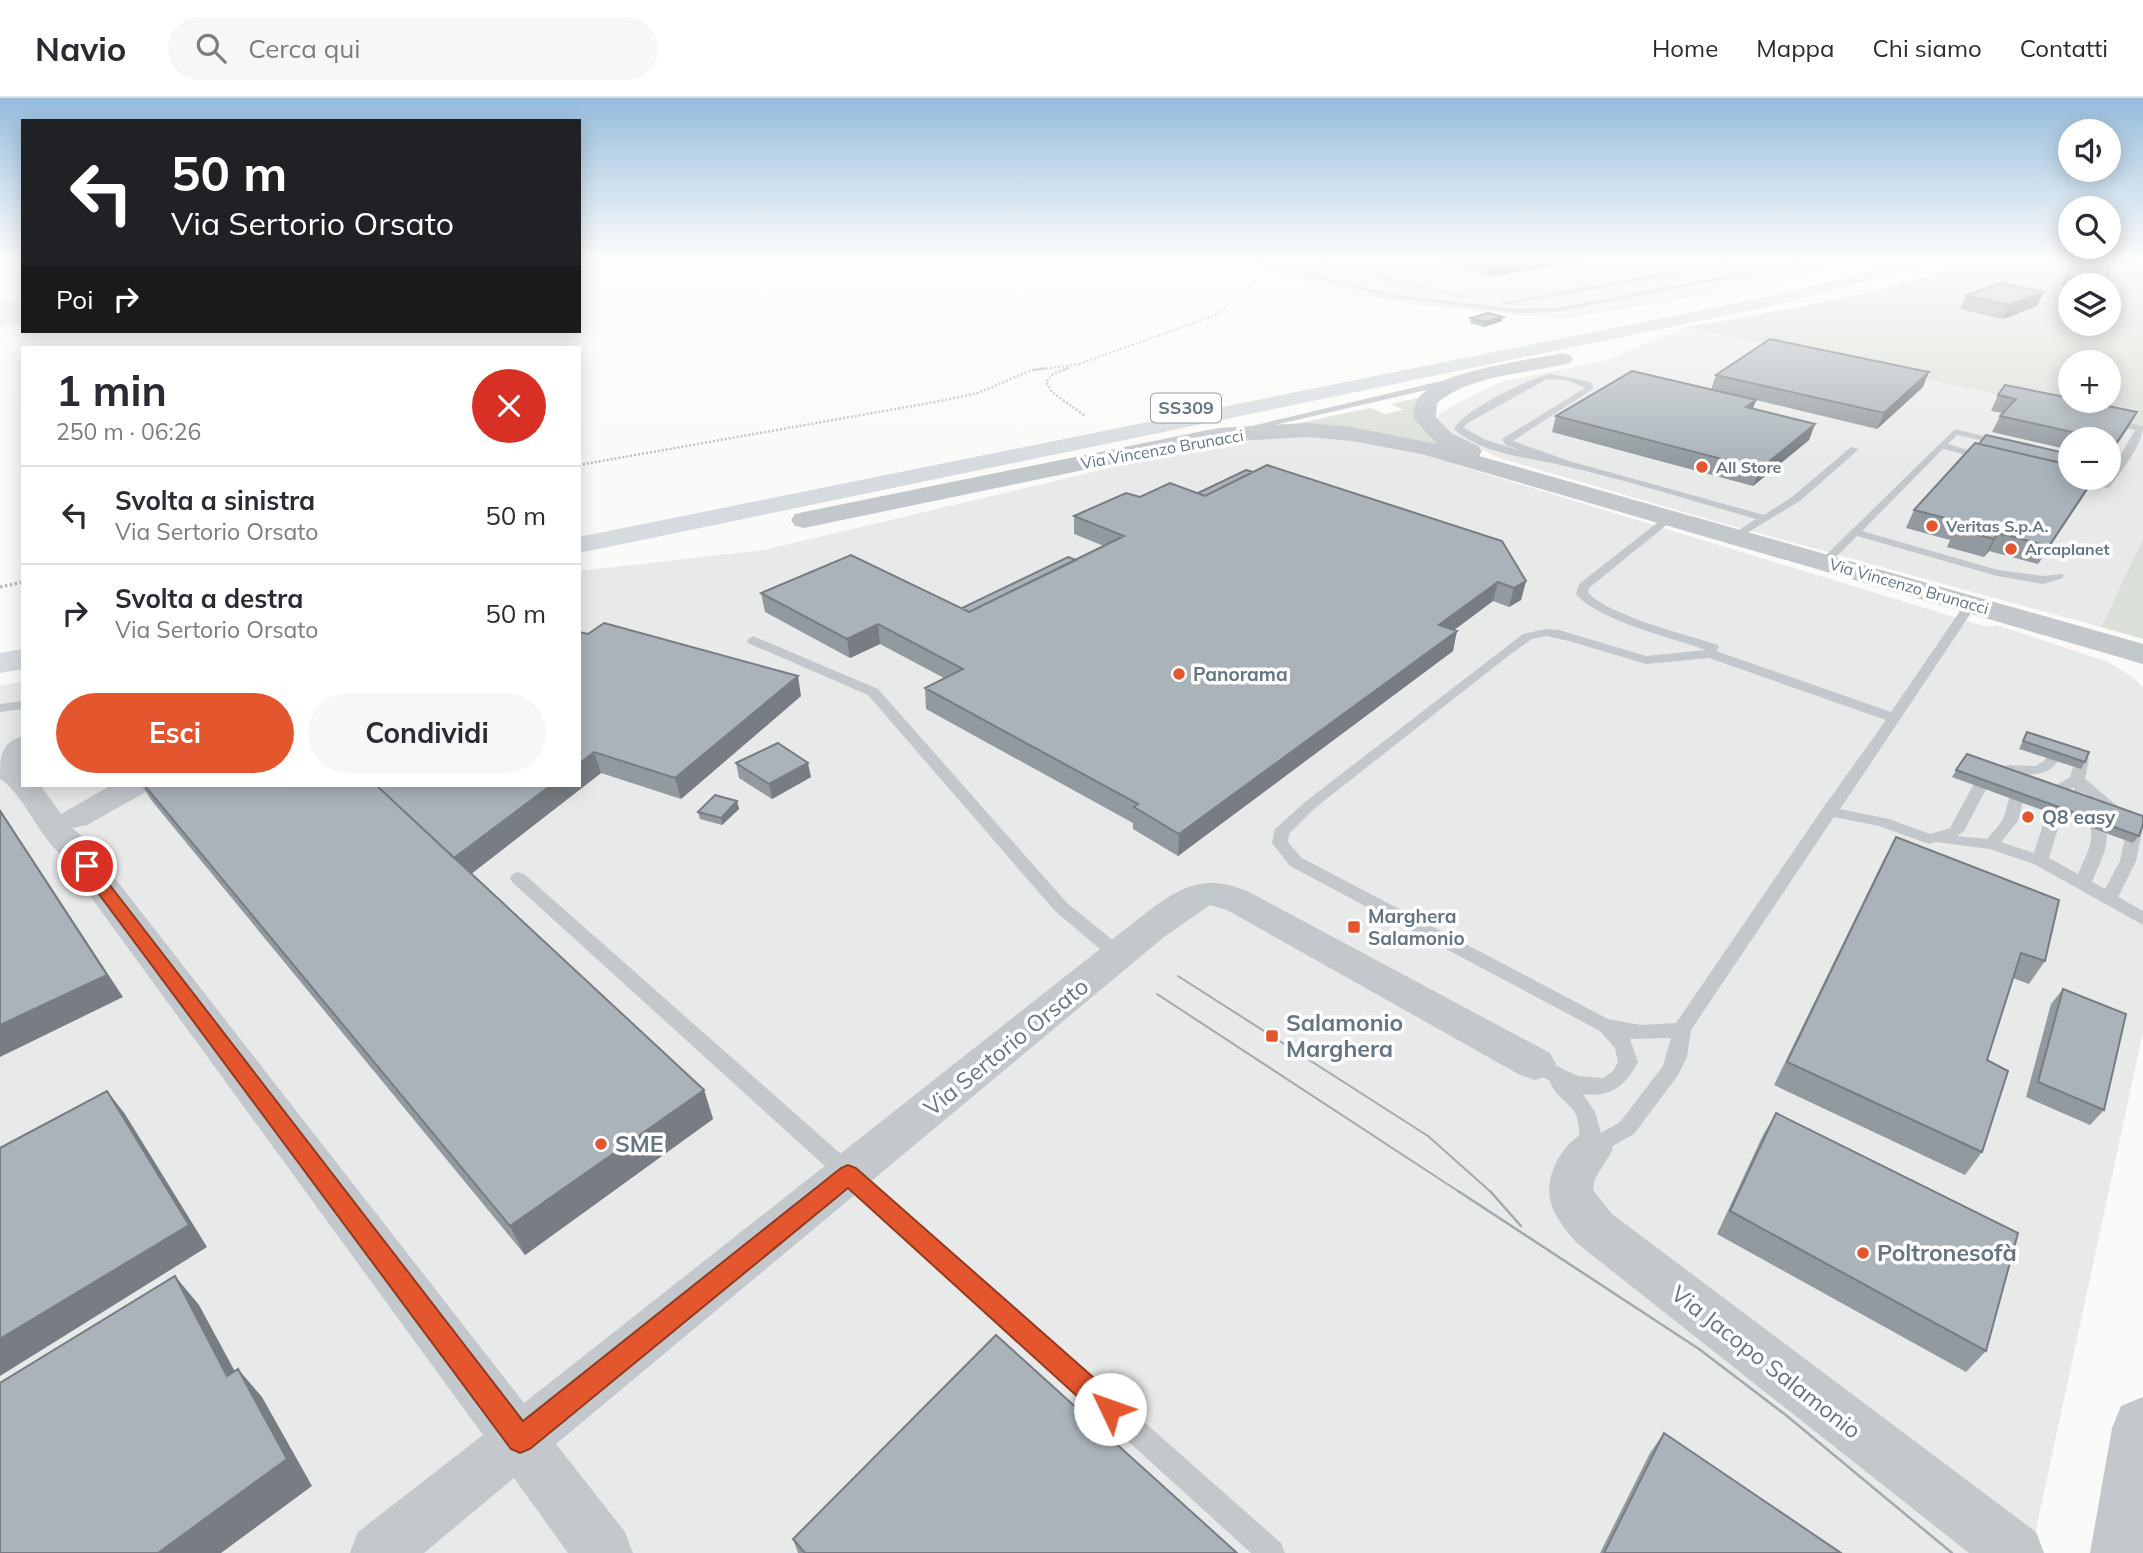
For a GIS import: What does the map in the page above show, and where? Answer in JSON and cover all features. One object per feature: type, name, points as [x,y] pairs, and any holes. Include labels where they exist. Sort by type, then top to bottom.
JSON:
[{"type":"main road","name":"SS309","points":[[581,530],[1584,328]]},
{"type":"main road","name":"SS309","points":[[581,545],[1630,328]]},
{"type":"main road","points":[[1563,359],[1579,356],[1638,328]]},
{"type":"main road","points":[[581,553],[748,531],[804,520]]},
{"type":"main road","points":[[0,645],[21,641]]},
{"type":"main road","points":[[0,663],[21,659]]},
{"type":"street","name":"Via Vincenzo Brunacci","points":[[1563,359],[1477,378],[1440,390],[1424,408],[1425,419],[1443,438],[1465,450],[1671,517]]},
{"type":"street","name":"Via Vincenzo Brunacci","points":[[804,520],[1218,435],[1308,430],[1392,441],[1671,517],[2143,654]]},
{"type":"street","name":"Via Vincenzo Brunacci","points":[[2096,642],[2143,668]]},
{"type":"street","points":[[30,787],[58,833],[73,831],[132,787]]},
{"type":"street","points":[[93,787],[77,806],[73,831],[604,1553]]},
{"type":"street","name":"Via Sertorio Orsato","points":[[379,1553],[1119,956],[1203,893],[1217,893],[1254,910],[1535,1064]]},
{"type":"street","name":"Via Jacopo Salamonio","points":[[1591,1149],[1571,1175],[1569,1193],[1577,1208],[1595,1228],[2015,1553]]},
{"type":"street","points":[[2124,1553],[2143,1428]]},
{"type":"lane","points":[[1566,463],[1527,455],[1475,438],[1460,429],[1462,422],[1540,379],[1555,377],[1581,382],[1589,385],[1589,389],[1507,439],[1514,446],[1566,463],[1764,519]]},
{"type":"lane","points":[[1218,435],[1477,378]]},
{"type":"lane","points":[[2101,419],[2141,428],[2121,458]]},
{"type":"lane","points":[[1825,562],[1955,432],[2019,446]]},
{"type":"lane","points":[[1943,446],[1994,458]]},
{"type":"lane","points":[[1729,534],[1764,519],[1796,499],[1854,449]]},
{"type":"lane","points":[[1627,658],[1655,650],[1660,645],[1652,634],[1588,600],[1582,594],[1583,587],[1671,517]]},
{"type":"lane","points":[[1854,532],[1997,573],[2043,580],[2059,576]]},
{"type":"lane","points":[[1591,1149],[1627,1128],[1671,1070],[1682,1029],[1828,811],[1972,604]]},
{"type":"lane","points":[[1609,612],[1896,715]]},
{"type":"lane","points":[[1682,1029],[1644,1035],[1601,1024],[1296,862],[1280,843],[1281,833],[1310,805],[1527,637],[1538,633],[1558,634],[1627,658],[1650,660],[1699,652],[1711,654],[1896,715]]},
{"type":"lane","points":[[753,640],[873,692],[1061,907],[1119,956]]},
{"type":"lane","points":[[0,708],[21,705]]},
{"type":"lane","points":[[1991,844],[2010,821],[2017,794],[2051,762],[2056,751],[2074,750],[2082,759],[2077,780],[2101,828],[2098,845],[2083,884]]},
{"type":"lane","points":[[1929,839],[1956,831],[1987,772],[2010,768],[2039,771]]},
{"type":"lane","points":[[2040,860],[2063,786],[2077,780]]},
{"type":"lane","points":[[2077,780],[2135,827],[2128,861],[2108,899]]},
{"type":"lane","points":[[1828,811],[1872,820],[1929,839],[1991,844],[2040,860],[2143,919]]},
{"type":"lane","points":[[518,878],[1271,1553]]},
{"type":"lane","points":[[1535,1064],[1588,1088],[1601,1087],[1614,1081],[1628,1062],[1624,1045],[1601,1024]]},
{"type":"lane","points":[[1535,1064],[1582,1105],[1591,1126],[1591,1149]]},
{"type":"path","points":[[1097,426],[1052,392],[1046,382],[1054,374],[1180,328]]},
{"type":"path","points":[[581,465],[935,402],[978,393],[1032,370],[1081,364]]},
{"type":"path","points":[[0,587],[21,582]]},
{"type":"shaded area","points":[[1684,328],[1690,328],[2058,408],[2058,413],[2083,413],[2143,426],[2143,539],[2101,627],[1707,519],[1503,459],[1452,436],[1437,423],[1438,414],[1497,383],[1607,360]]},
{"type":"shaded area","points":[[1690,328],[2058,328],[2058,336],[2121,336],[2121,328],[2143,328],[2143,426],[2083,413],[2121,413],[2121,350],[2058,350],[2058,408]]},
{"type":"shaded area","points":[[1421,397],[1420,425],[1435,439],[1457,451],[1285,426],[1370,408],[1384,414],[1403,410],[1391,404]]},
{"type":"shaded area","points":[[1315,435],[1385,443],[1987,627],[1997,625],[2108,662],[2134,678],[2143,688],[2143,1032],[2031,1553],[0,1553],[0,686],[21,681],[21,787],[581,787],[581,571],[764,550],[1236,438]]},
{"type":"shaded area","points":[[2143,539],[2143,639],[2101,627]]},
{"type":"building","points":[[1770,339],[1929,372],[1884,413],[1716,375]]},
{"type":"building","points":[[1632,371],[1756,400],[1746,407],[1815,424],[1760,469],[1556,416]]},
{"type":"building","points":[[2005,385],[2058,396],[2058,413],[2121,413],[2121,409],[2137,412],[2121,436],[2121,427],[2058,429],[2000,416],[2016,399],[1998,395]]},
{"type":"building","points":[[1986,435],[2058,451],[2058,462],[1979,444]]},
{"type":"building","points":[[1975,443],[2058,462],[2058,490],[2086,490],[2049,546],[1998,533],[1994,539],[1956,529],[1961,522],[1914,510]]},
{"type":"building","name":"Panorama","points":[[1267,465],[1502,541],[1526,581],[1514,588],[1498,582],[1439,625],[1457,631],[1179,834],[1134,807],[1138,804],[925,688],[963,669],[878,624],[847,639],[761,593],[851,555],[969,612],[1124,536],[1074,516],[1126,493],[1140,497],[1170,483],[1205,496]]},
{"type":"building","points":[[1246,470],[1253,472],[1205,496],[1198,493]]},
{"type":"building","points":[[1068,557],[1076,560],[969,612],[962,608]]},
{"type":"building","points":[[604,623],[798,676],[675,778],[594,752],[581,762],[581,632],[588,634]]},
{"type":"building","points":[[2027,732],[2089,752],[2085,762],[2023,741]]},
{"type":"building","points":[[778,743],[808,763],[769,784],[736,763]]},
{"type":"building","points":[[1967,754],[2143,816],[2139,836],[1956,770]]},
{"type":"building","points":[[146,787],[378,787],[704,1090],[510,1226]]},
{"type":"building","points":[[378,787],[549,787],[454,858]]},
{"type":"building","points":[[715,795],[737,801],[721,818],[698,812]]},
{"type":"building","points":[[0,811],[107,975],[0,1025]]},
{"type":"building","points":[[1896,837],[2059,900],[2045,961],[2021,953],[1987,1060],[2008,1071],[1982,1152],[1787,1062]]},
{"type":"building","points":[[2063,989],[2126,1014],[2104,1110],[2038,1082]]},
{"type":"building","points":[[107,1091],[189,1225],[0,1339],[0,1148]]},
{"type":"building","points":[[1776,1113],[2018,1233],[1986,1351],[1730,1211]]},
{"type":"building","points":[[175,1276],[227,1376],[238,1369],[287,1459],[158,1553],[1,1553],[0,1383]]},
{"type":"building","points":[[996,1335],[1237,1553],[805,1553],[793,1539]]},
{"type":"building","points":[[1664,1433],[1841,1553],[1604,1553]]},
{"type":"tram line","points":[[1178,976],[1428,1136],[1491,1192]]},
{"type":"tram line","points":[[1157,994],[1461,1193]]},
{"type":"tram line","points":[[1458,1191],[1699,1349],[1787,1416],[1952,1553]]},
{"type":"tram line","points":[[1491,1192],[1521,1226]]},
{"type":"place","name":"All Store","points":[[1702,467]]},
{"type":"place","name":"Veritas S.p.A.","points":[[1932,526]]},
{"type":"place","name":"Arcaplanet","points":[[2011,549]]},
{"type":"place","name":"Panorama","points":[[1179,674]]},
{"type":"place","name":"Q8 easy","points":[[2028,817]]},
{"type":"place","name":"Marghera Salamonio","points":[[1354,927]]},
{"type":"place","name":"Salamonio Marghera","points":[[1272,1036]]},
{"type":"place","name":"SME","points":[[601,1144]]},
{"type":"place","name":"Poltronesofà","points":[[1863,1253]]},
{"type":"route","points":[[87,866],[520,1440],[848,1175],[1110,1409]]}]
